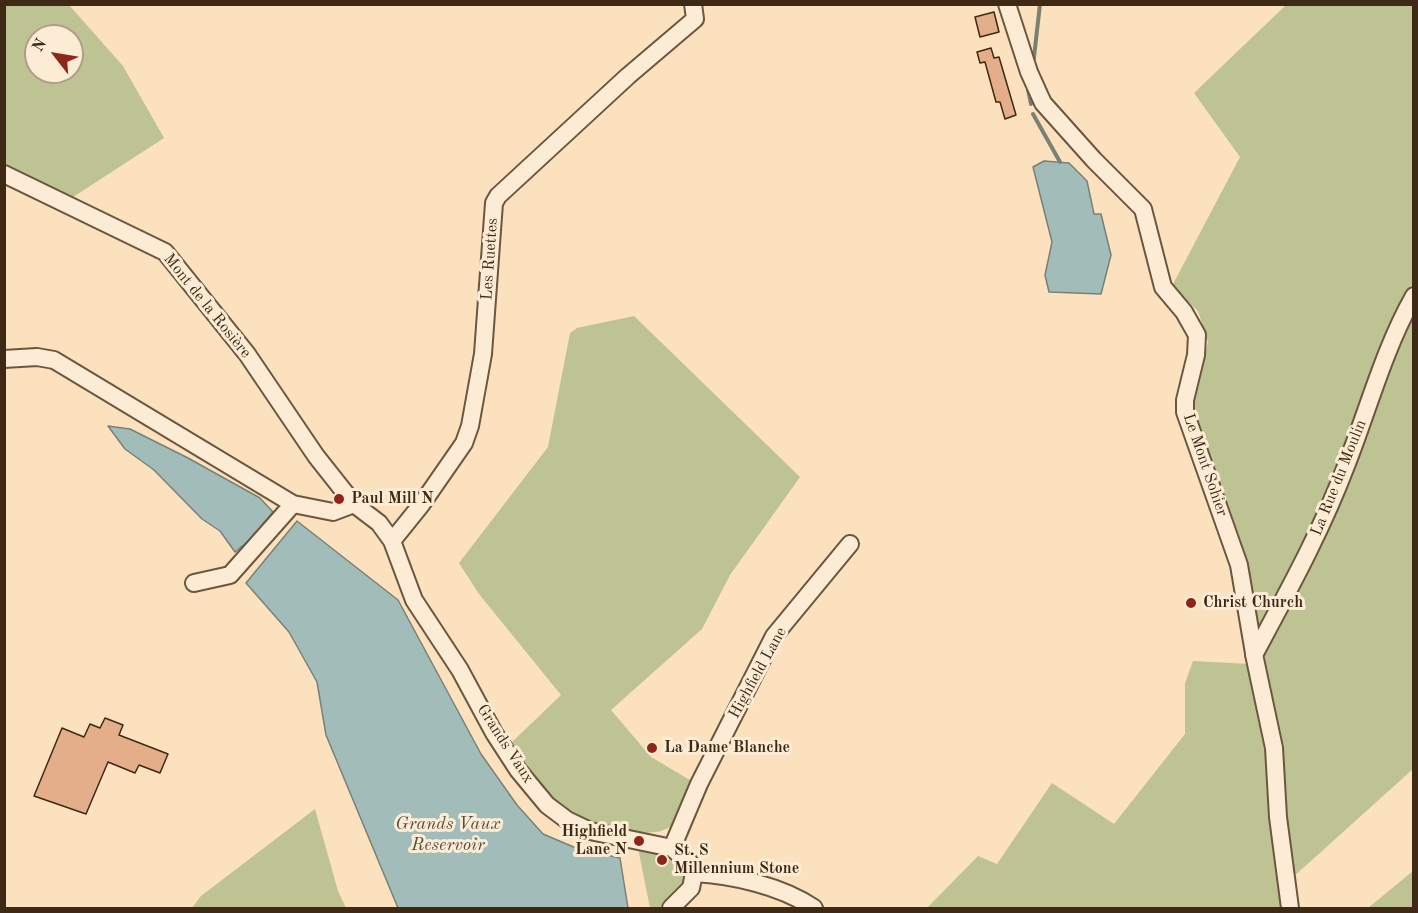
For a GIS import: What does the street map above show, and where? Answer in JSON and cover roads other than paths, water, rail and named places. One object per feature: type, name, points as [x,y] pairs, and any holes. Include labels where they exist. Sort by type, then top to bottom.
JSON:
[{"type":"street","name":"Les Ruettes","points":[[392,541],[422,505],[458,452],[470,426],[483,354],[494,203],[498,196],[628,76],[695,19],[693,4]]},
{"type":"street","name":"Le Mont Sohier","points":[[1007,4],[1029,72],[1043,103],[1094,160],[1143,209],[1163,287],[1184,312],[1197,335],[1196,355],[1185,400],[1185,412],[1239,565],[1254,655],[1274,748],[1278,817],[1290,909]]},
{"type":"street","name":"Mont de la Rosière","points":[[4,174],[165,252],[247,354],[316,456],[354,504]]},
{"type":"street","name":"La Rue du Moulin","points":[[1254,655],[1313,543],[1346,468],[1399,321],[1413,296]]},
{"type":"street","points":[[4,358],[37,357],[54,360],[293,504],[333,512],[354,504]]},
{"type":"street","points":[[194,583],[230,575],[293,504]]},
{"type":"street","name":"Grands Vaux","points":[[354,504],[379,523],[392,541],[414,600],[460,670],[494,733],[518,770],[547,805],[567,820],[590,831],[672,848]]},
{"type":"street","name":"Highfield Lane","points":[[672,848],[699,784],[774,636],[850,544]]},
{"type":"street","points":[[671,909],[691,888],[694,873],[690,863],[672,848]]},
{"type":"street","points":[[694,873],[718,875],[789,894],[814,909]]},
{"type":"water","points":[[1044,161],[1069,163],[1087,181],[1094,214],[1101,214],[1111,255],[1101,294],[1049,292],[1045,275],[1052,242],[1033,167]]},
{"type":"water","points":[[108,426],[130,429],[188,458],[260,498],[273,512],[252,538],[235,552],[220,531],[202,519],[154,470],[125,449]]},
{"type":"water","name":"Grands Vaux Reservoir","points":[[297,521],[398,600],[481,754],[517,805],[543,834],[576,848],[620,858],[628,908],[398,908],[326,735],[317,682],[289,632],[246,583]]},
{"type":"waterway","points":[[1033,66],[1040,4]]},
{"type":"waterway","points":[[1028,89],[1031,104]]},
{"type":"waterway","points":[[1033,114],[1060,162]]},
{"type":"place","name":"Paul Mill N","points":[[339,499]]},
{"type":"place","name":"Christ Church","points":[[1191,603]]},
{"type":"place","name":"La Dame Blanche","points":[[652,748]]},
{"type":"place","name":"Highfield Lane N","points":[[639,841]]},
{"type":"place","name":"St. S Millennium Stone","points":[[662,860]]}]
